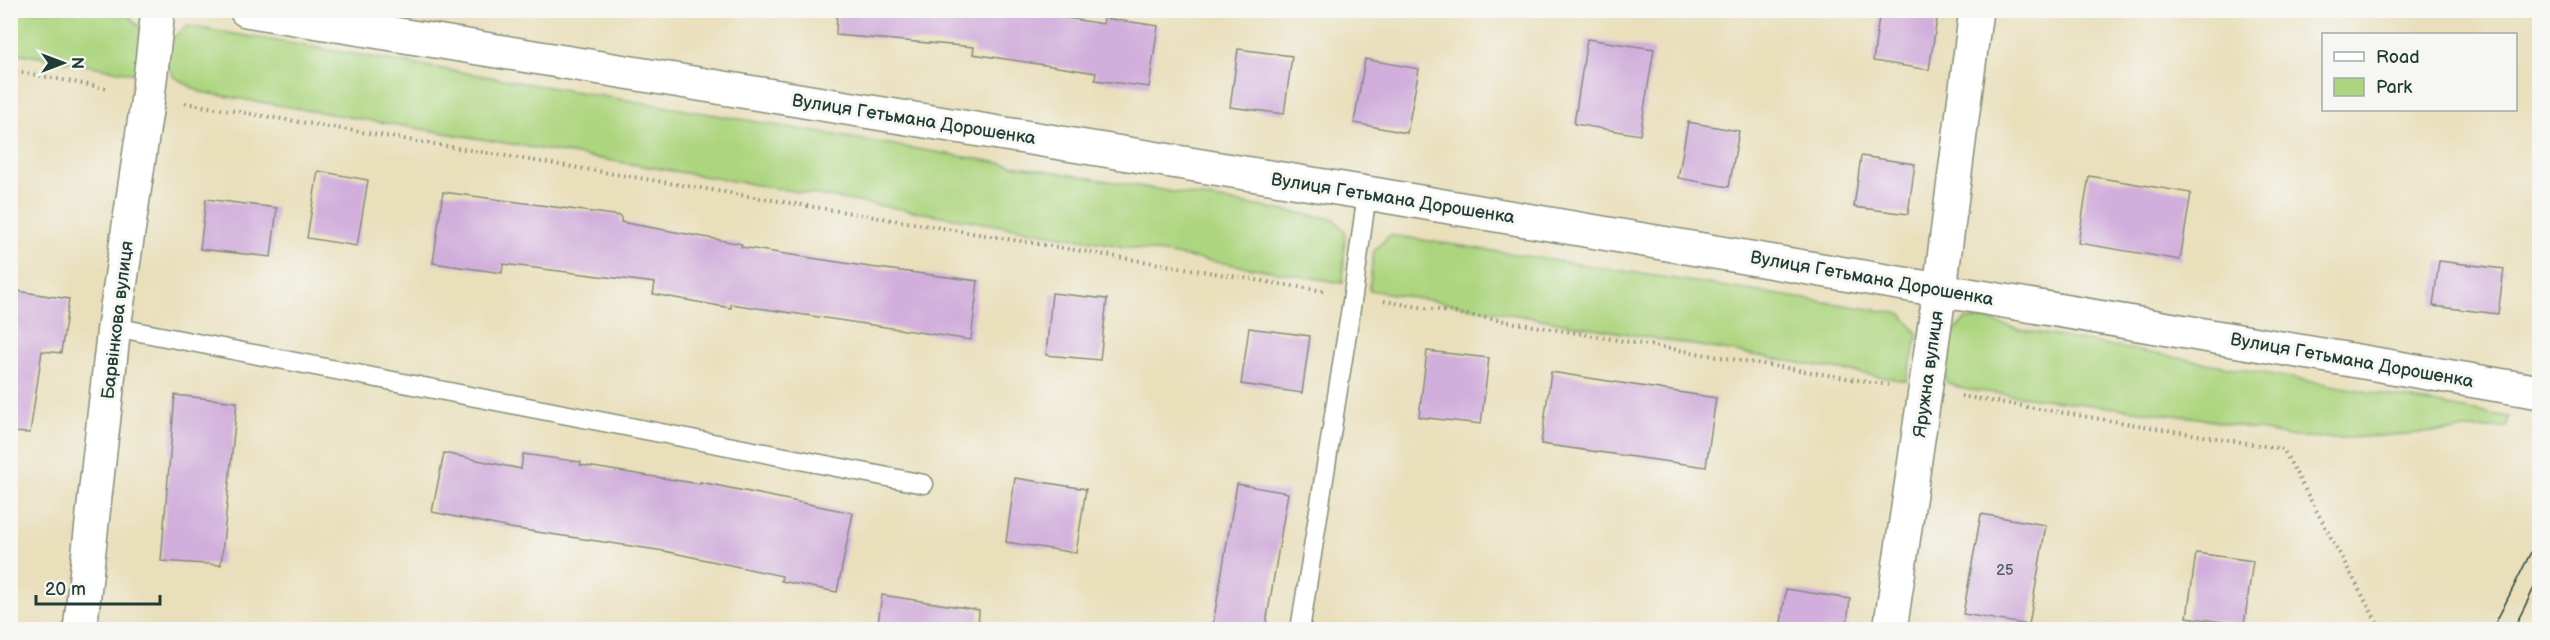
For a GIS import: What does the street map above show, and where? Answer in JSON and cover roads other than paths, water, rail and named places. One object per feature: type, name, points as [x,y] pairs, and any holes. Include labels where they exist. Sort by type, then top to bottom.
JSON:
[{"type":"street","name":"Барвінкова вулиця","points":[[80,630],[114,327],[148,97],[158,10]]},
{"type":"street","name":"Вулиця Гетьмана Дорошенка","points":[[246,10],[1367,193],[2540,392]]},
{"type":"street","name":"Яружна вулиця","points":[[1890,630],[1940,289],[1976,10]]},
{"type":"lane","points":[[1300,630],[1367,193]]},
{"type":"lane","points":[[114,327],[924,484]]},
{"type":"tram line","points":[[2492,630],[2540,534]]},
{"type":"tram line","points":[[2513,630],[2540,576]]}]
